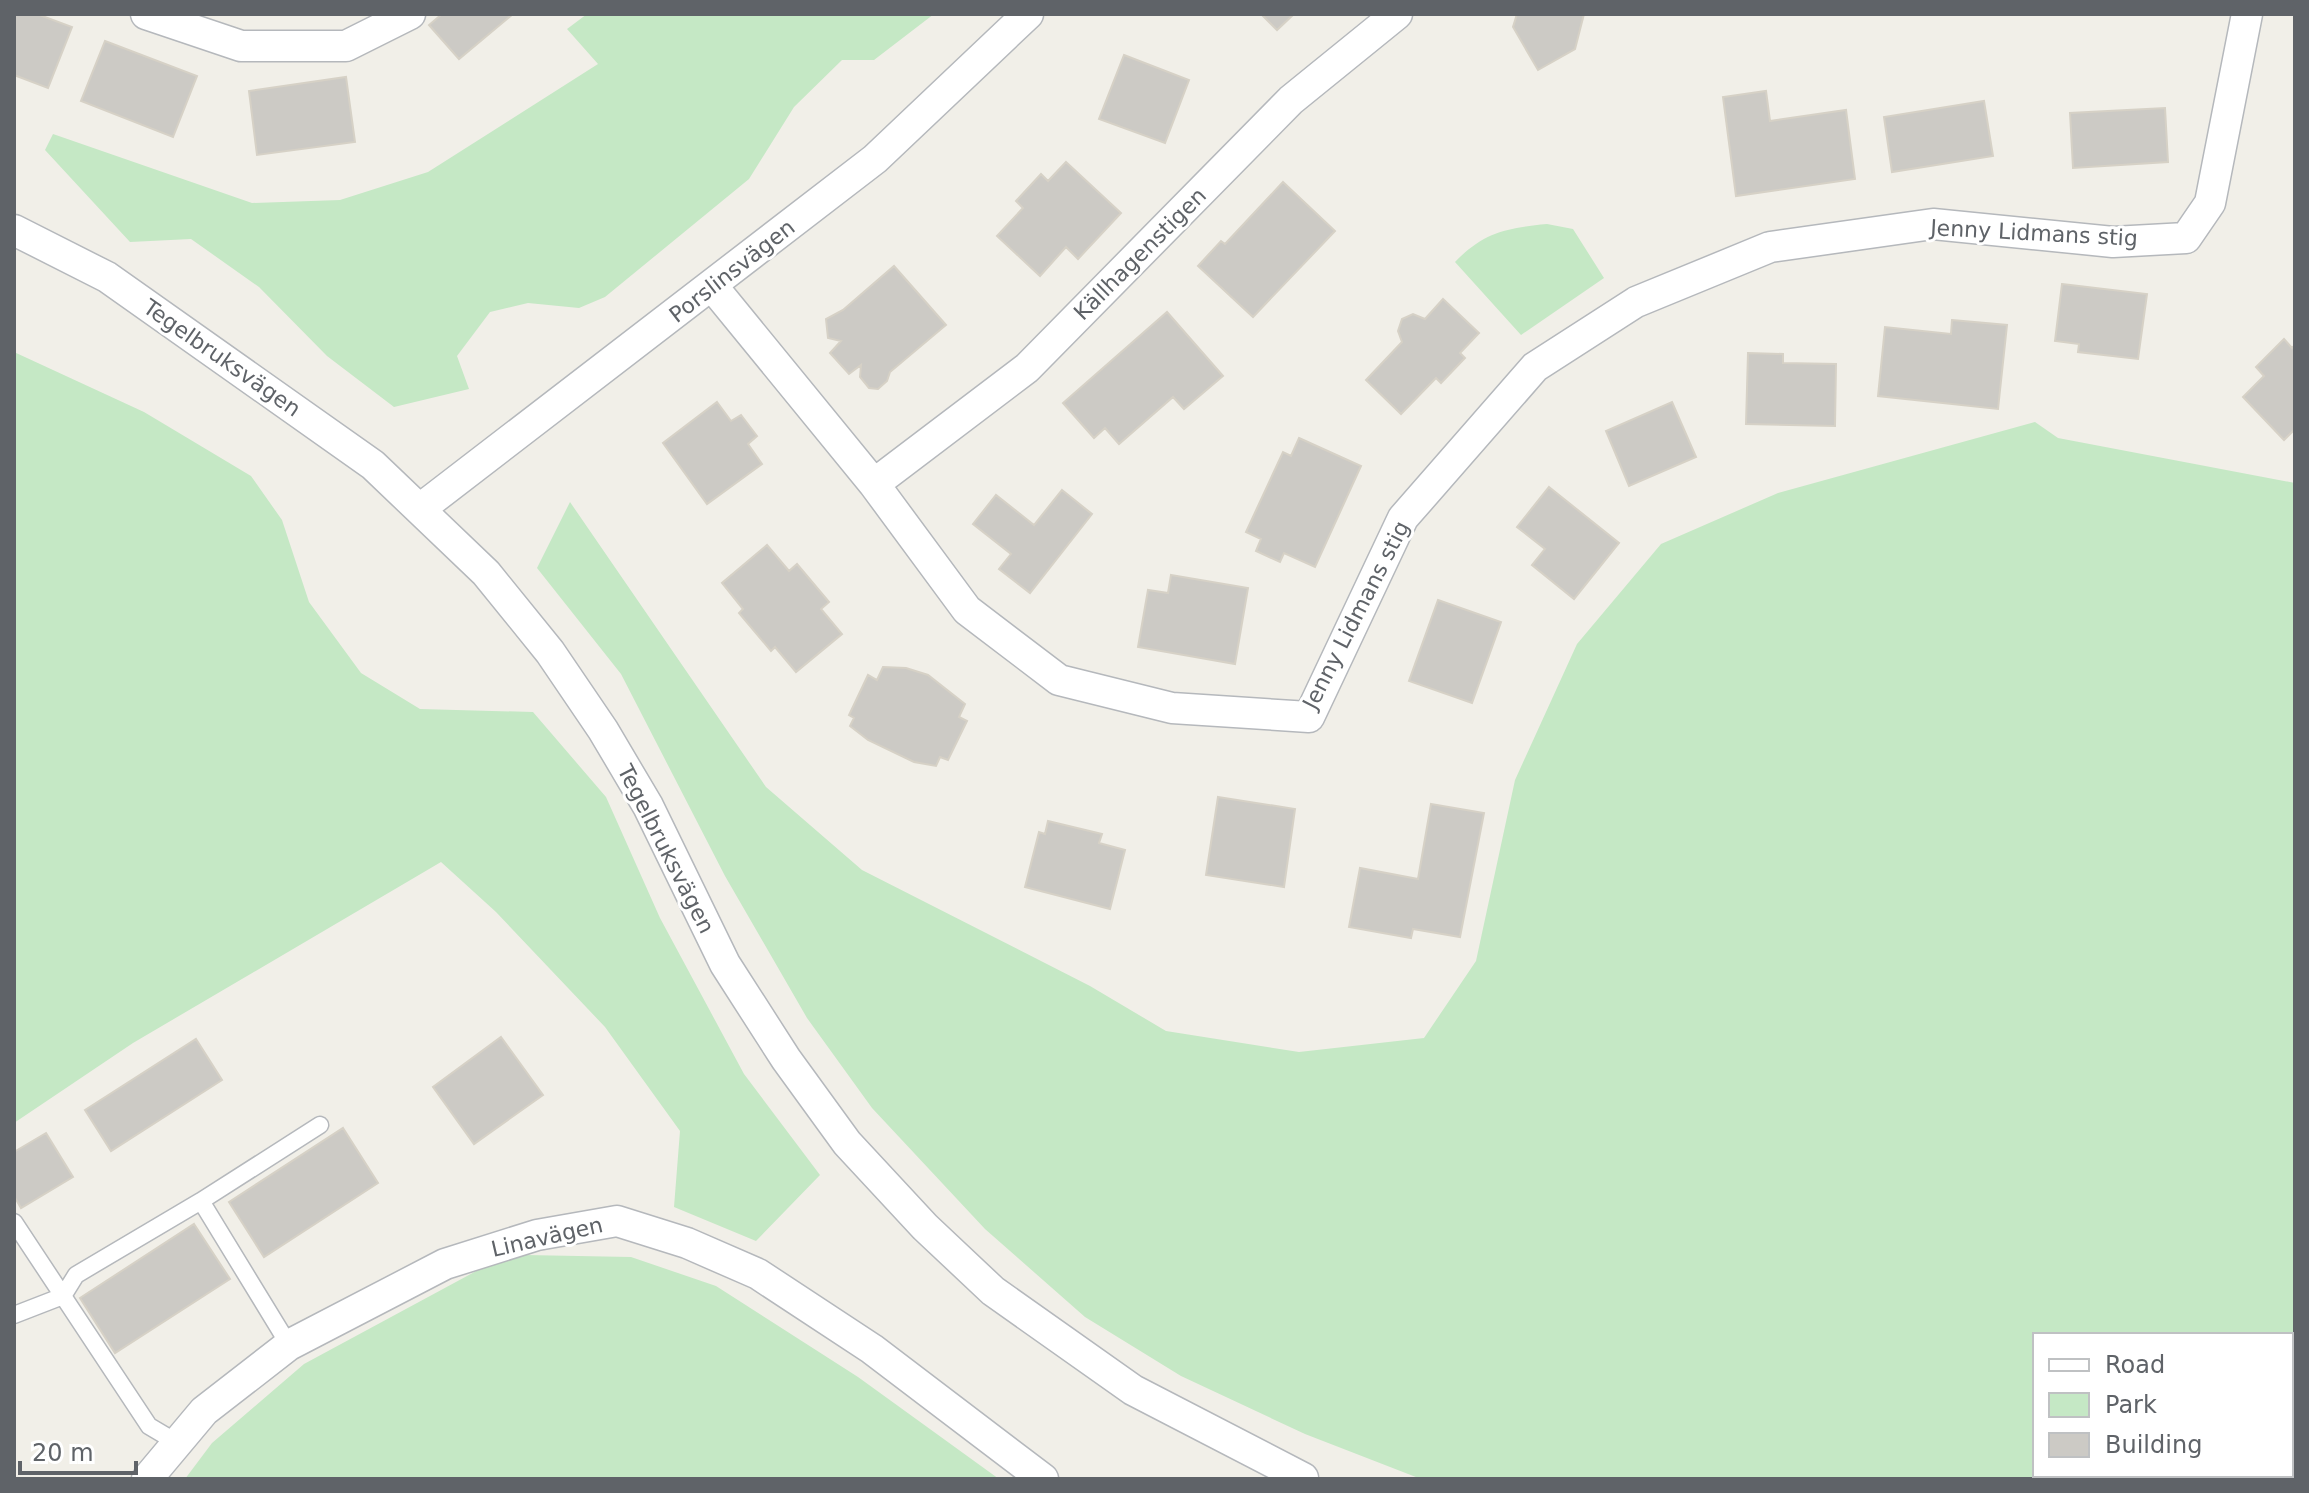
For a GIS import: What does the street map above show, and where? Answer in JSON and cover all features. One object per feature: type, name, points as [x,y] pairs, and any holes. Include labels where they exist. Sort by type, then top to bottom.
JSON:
[{"type":"street","points":[[146,14],[241,46],[346,46],[410,14]]},
{"type":"street","name":"Porslinsvägen","points":[[420,509],[713,287],[875,159],[1028,14]]},
{"type":"street","name":"Källhagenstigen","points":[[874,484],[1027,368],[1291,100],[1397,14]]},
{"type":"street","name":"Jenny Lidmans stig","points":[[713,287],[874,484],[967,610],[1059,680],[1172,708],[1309,717],[1403,518],[1535,367],[1636,302],[1770,247],[1933,224],[2113,242],[2186,238],[2210,203],[2247,14]]},
{"type":"street","name":"Tegelbruksvägen","points":[[14,230],[107,277],[373,465],[486,573],[550,652],[603,730],[648,806],[725,964],[786,1059],[847,1143],[925,1227],[993,1291],[1133,1390],[1304,1479]]},
{"type":"street","name":"Linavägen","points":[[147,1479],[204,1411],[289,1345],[445,1264],[537,1235],[617,1221],[687,1243],[758,1274],[872,1349],[1043,1479]]},
{"type":"lane","points":[[14,1315],[63,1296],[76,1275],[201,1201],[320,1125]]},
{"type":"lane","points":[[201,1201],[289,1345]]},
{"type":"lane","points":[[14,1222],[149,1426],[176,1442]]},
{"type":"green space","points":[[587,14],[934,14],[874,60],[842,60],[794,107],[749,179],[605,297],[579,308],[528,303],[490,312],[457,356],[469,389],[394,407],[327,356],[259,287],[191,239],[130,242],[45,150],[53,134],[252,203],[340,200],[428,172],[598,64],[567,29]]},
{"type":"green space","points":[[1547,224],[1573,229],[1604,278],[1521,335],[1455,262],[1476,244],[1496,233]]},
{"type":"green space","points":[[14,352],[144,412],[251,476],[282,520],[309,602],[361,673],[420,709],[533,712],[606,797],[660,918],[744,1074],[820,1175],[756,1241],[674,1207],[680,1131],[605,1027],[496,912],[441,862],[133,1043],[14,1123]]},
{"type":"green space","points":[[2035,422],[2058,438],[2295,483],[2295,1479],[1421,1479],[1305,1434],[1181,1376],[1085,1317],[985,1229],[872,1108],[807,1018],[725,876],[621,674],[537,568],[570,502],[766,787],[862,870],[1090,986],[1166,1031],[1299,1052],[1424,1038],[1476,961],[1515,780],[1577,644],[1661,544],[1778,493]]},
{"type":"green space","points":[[525,1255],[631,1257],[716,1286],[858,1377],[999,1479],[185,1479],[212,1443],[304,1364],[480,1269]]},
{"type":"building","points":[[14,14],[37,14],[72,27],[48,88],[14,75]]},
{"type":"building","points":[[442,14],[513,14],[459,59],[429,25]]},
{"type":"building","points":[[1261,14],[1294,14],[1277,30]]},
{"type":"building","points":[[1517,14],[1584,14],[1575,49],[1538,70],[1513,27]]},
{"type":"building","points":[[105,41],[197,76],[173,137],[81,101]]},
{"type":"building","points":[[1124,55],[1189,80],[1165,143],[1099,119]]},
{"type":"building","points":[[346,77],[355,142],[257,155],[249,91]]},
{"type":"building","points":[[1766,91],[1770,121],[1846,110],[1855,179],[1736,196],[1723,97]]},
{"type":"building","points":[[1984,101],[1993,156],[1892,172],[1884,117]]},
{"type":"building","points":[[2165,108],[2168,162],[2073,168],[2070,113]]},
{"type":"building","points":[[1066,162],[1121,213],[1078,259],[1066,247],[1040,276],[997,236],[1023,208],[1016,201],[1041,174],[1048,181]]},
{"type":"building","points":[[1283,182],[1335,231],[1253,317],[1198,266],[1221,241],[1225,244]]},
{"type":"building","points":[[894,266],[946,325],[890,372],[887,381],[878,389],[869,388],[860,377],[861,365],[849,374],[830,353],[841,341],[828,338],[826,319],[843,310]]},
{"type":"building","points":[[2062,284],[2147,294],[2138,359],[2078,352],[2079,344],[2055,341]]},
{"type":"building","points":[[1443,299],[1479,333],[1460,353],[1465,358],[1441,383],[1436,378],[1401,414],[1366,380],[1402,342],[1398,331],[1402,319],[1413,314],[1425,319]]},
{"type":"building","points":[[1167,312],[1223,376],[1184,409],[1173,397],[1119,444],[1105,428],[1094,438],[1063,403]]},
{"type":"building","points":[[1952,320],[2007,325],[1998,409],[1878,396],[1885,327],[1951,334]]},
{"type":"building","points":[[2284,339],[2292,348],[2295,345],[2295,429],[2284,440],[2243,397],[2264,376],[2256,367]]},
{"type":"building","points":[[1748,353],[1783,354],[1783,363],[1836,364],[1835,426],[1746,424]]},
{"type":"building","points":[[717,402],[731,421],[741,415],[757,436],[748,444],[762,464],[707,504],[663,443]]},
{"type":"building","points":[[1672,402],[1696,457],[1629,486],[1606,431]]},
{"type":"building","points":[[1299,438],[1361,466],[1315,567],[1284,553],[1280,562],[1256,551],[1261,539],[1246,532],[1283,452],[1291,456]]},
{"type":"building","points":[[1549,487],[1619,543],[1574,599],[1532,565],[1545,549],[1517,527]]},
{"type":"building","points":[[1062,490],[1092,514],[1030,593],[999,569],[1011,554],[973,524],[996,495],[1034,525]]},
{"type":"building","points":[[767,545],[789,571],[797,564],[829,602],[821,609],[842,634],[796,672],[775,647],[771,651],[739,613],[743,609],[722,583]]},
{"type":"building","points":[[1171,575],[1248,588],[1235,664],[1138,647],[1148,590],[1168,593]]},
{"type":"building","points":[[1438,600],[1501,622],[1472,703],[1409,681]]},
{"type":"building","points":[[883,667],[906,668],[928,675],[965,704],[959,717],[967,721],[948,760],[940,757],[936,766],[914,762],[868,740],[850,726],[854,718],[849,715],[868,675],[877,680]]},
{"type":"building","points":[[1218,797],[1295,809],[1284,887],[1206,875]]},
{"type":"building","points":[[1431,804],[1484,813],[1460,937],[1413,929],[1411,938],[1349,927],[1360,868],[1418,879]]},
{"type":"building","points":[[1048,821],[1102,834],[1099,843],[1125,850],[1110,909],[1025,887],[1039,832],[1045,834]]},
{"type":"building","points":[[501,1037],[543,1095],[474,1144],[433,1087]]},
{"type":"building","points":[[196,1039],[222,1080],[111,1151],[85,1110]]},
{"type":"building","points":[[343,1128],[378,1183],[264,1257],[229,1202]]},
{"type":"building","points":[[46,1133],[73,1177],[21,1208],[14,1196],[14,1152]]},
{"type":"building","points":[[194,1224],[230,1279],[115,1353],[80,1298]]}]
